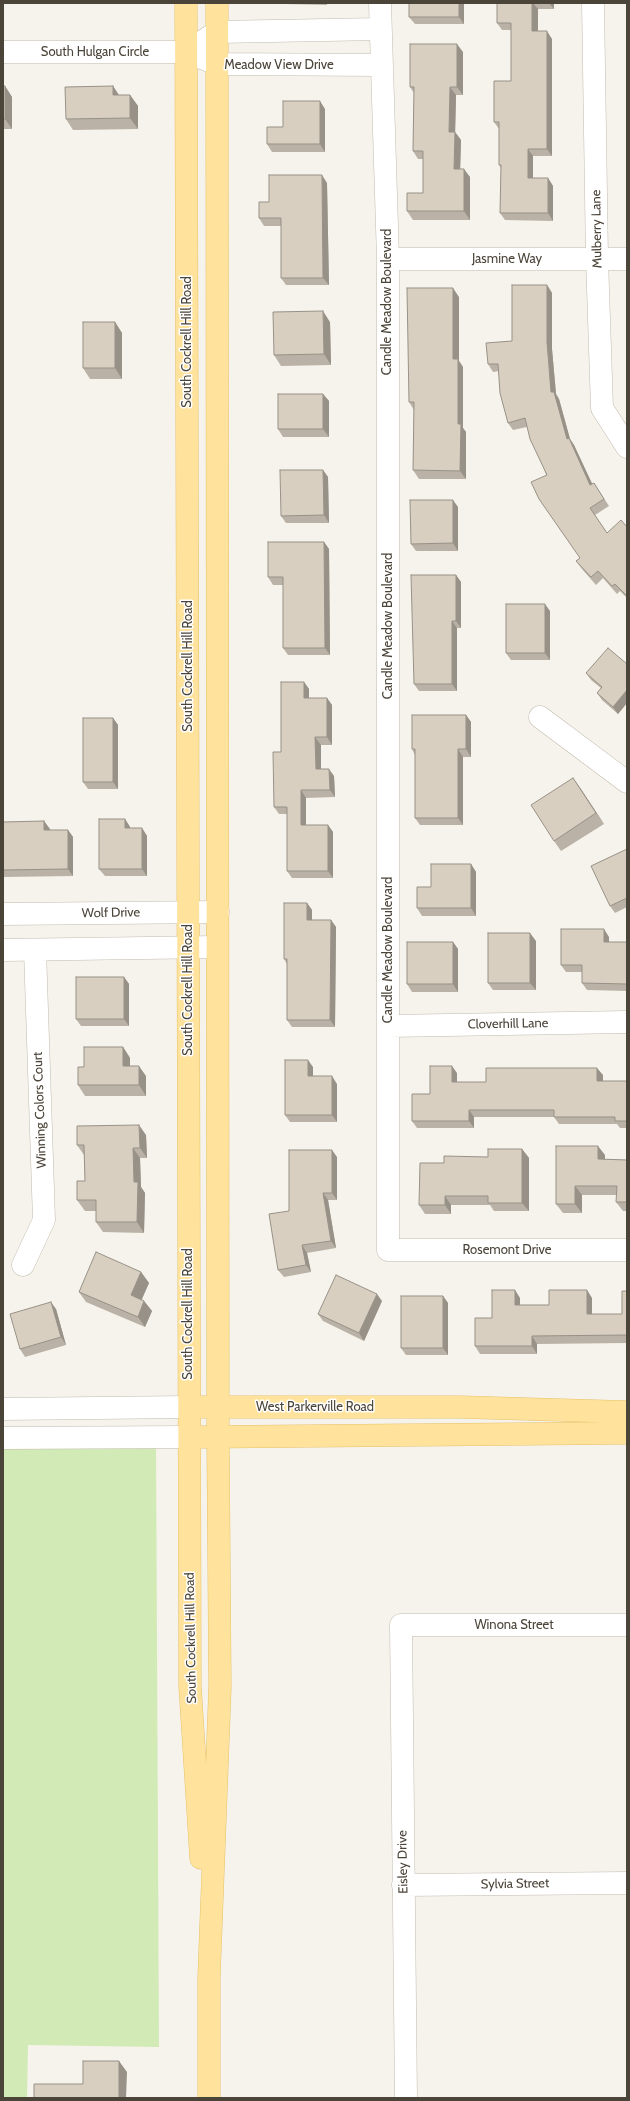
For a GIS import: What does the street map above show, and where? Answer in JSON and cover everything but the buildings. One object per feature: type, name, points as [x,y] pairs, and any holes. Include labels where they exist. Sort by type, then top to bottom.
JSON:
[{"type":"main road","name":"South Cockrell Hill Road","points":[[186,3],[190,1686],[209,1977]]},
{"type":"main road","name":"South Cockrell Hill Road","points":[[209,2098],[209,1977],[220,1687],[217,947],[217,3]]},
{"type":"main road","points":[[188,519],[218,519]]},
{"type":"main road","name":"West Parkerville Road","points":[[189,1407],[460,1407],[627,1412]]},
{"type":"main road","points":[[189,1437],[627,1433]]},
{"type":"street","name":"Candle Meadow Boulevard","points":[[380,3],[388,259],[388,1250]]},
{"type":"street","name":"Mulberry Lane","points":[[593,3],[597,259],[602,408],[627,447]]},
{"type":"street","points":[[186,52],[217,32],[380,29]]},
{"type":"street","name":"South Hulgan Circle","points":[[3,52],[186,52]]},
{"type":"street","name":"Meadow View Drive","points":[[186,52],[217,64],[381,66]]},
{"type":"street","name":"Jasmine Way","points":[[388,259],[627,259]]},
{"type":"street","points":[[540,717],[627,782]]},
{"type":"street","name":"Wolf Drive","points":[[3,914],[218,912]]},
{"type":"street","points":[[3,950],[217,947]]},
{"type":"street","name":"Winning Colors Court","points":[[23,1265],[44,1220],[35,950]]},
{"type":"street","name":"Cloverhill Lane","points":[[388,1026],[627,1022]]},
{"type":"street","name":"Rosemont Drive","points":[[388,1250],[627,1250]]},
{"type":"street","name":"West Parkerville Road","points":[[3,1409],[189,1407]]},
{"type":"street","points":[[3,1438],[189,1437]]},
{"type":"street","name":"Winona Street","points":[[402,1625],[627,1625]]},
{"type":"street","name":"Eisley Drive","points":[[402,1625],[406,2098]]},
{"type":"street","name":"Sylvia Street","points":[[404,1885],[627,1883]]},
{"type":"green space","points":[[3,1443],[156,1443],[159,2047],[28,2045],[27,2098],[3,2098]]}]
